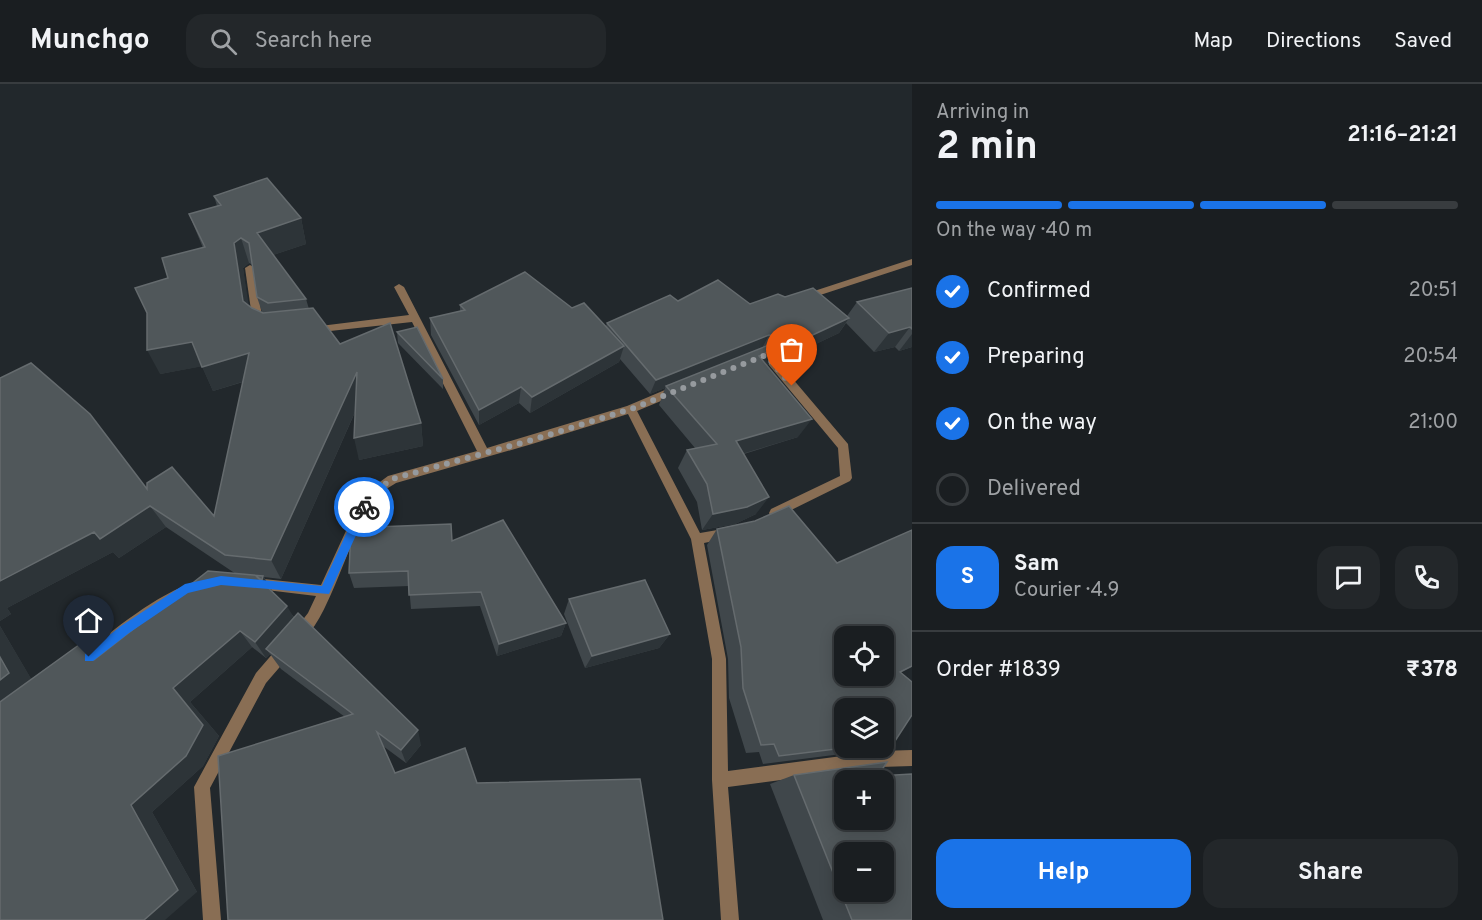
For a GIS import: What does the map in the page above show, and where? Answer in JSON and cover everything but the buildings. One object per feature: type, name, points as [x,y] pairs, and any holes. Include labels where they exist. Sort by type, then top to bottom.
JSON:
[{"type":"street","points":[[798,299],[912,262]]},
{"type":"street","points":[[250,268],[258,324],[264,329]]},
{"type":"street","points":[[399,287],[484,453]]},
{"type":"street","points":[[303,331],[415,318]]},
{"type":"street","points":[[745,363],[766,355],[844,447],[846,478],[767,516]]},
{"type":"street","points":[[212,920],[202,788],[261,678],[313,617],[362,511],[373,493],[392,479],[631,409],[682,387]]},
{"type":"street","points":[[631,409],[697,538],[719,659],[720,780],[730,920]]},
{"type":"street","points":[[697,538],[738,531]]},
{"type":"street","points":[[71,671],[185,589],[212,583]]},
{"type":"street","points":[[244,583],[325,591]]},
{"type":"street","points":[[720,780],[880,759],[912,758]]},
{"type":"way so far","points":[[364,507],[373,493],[392,479],[532,440],[631,409],[713,374],[766,355],[792,386]]},
{"type":"route","points":[[89,657],[185,589],[221,581],[325,591],[364,507]]}]
